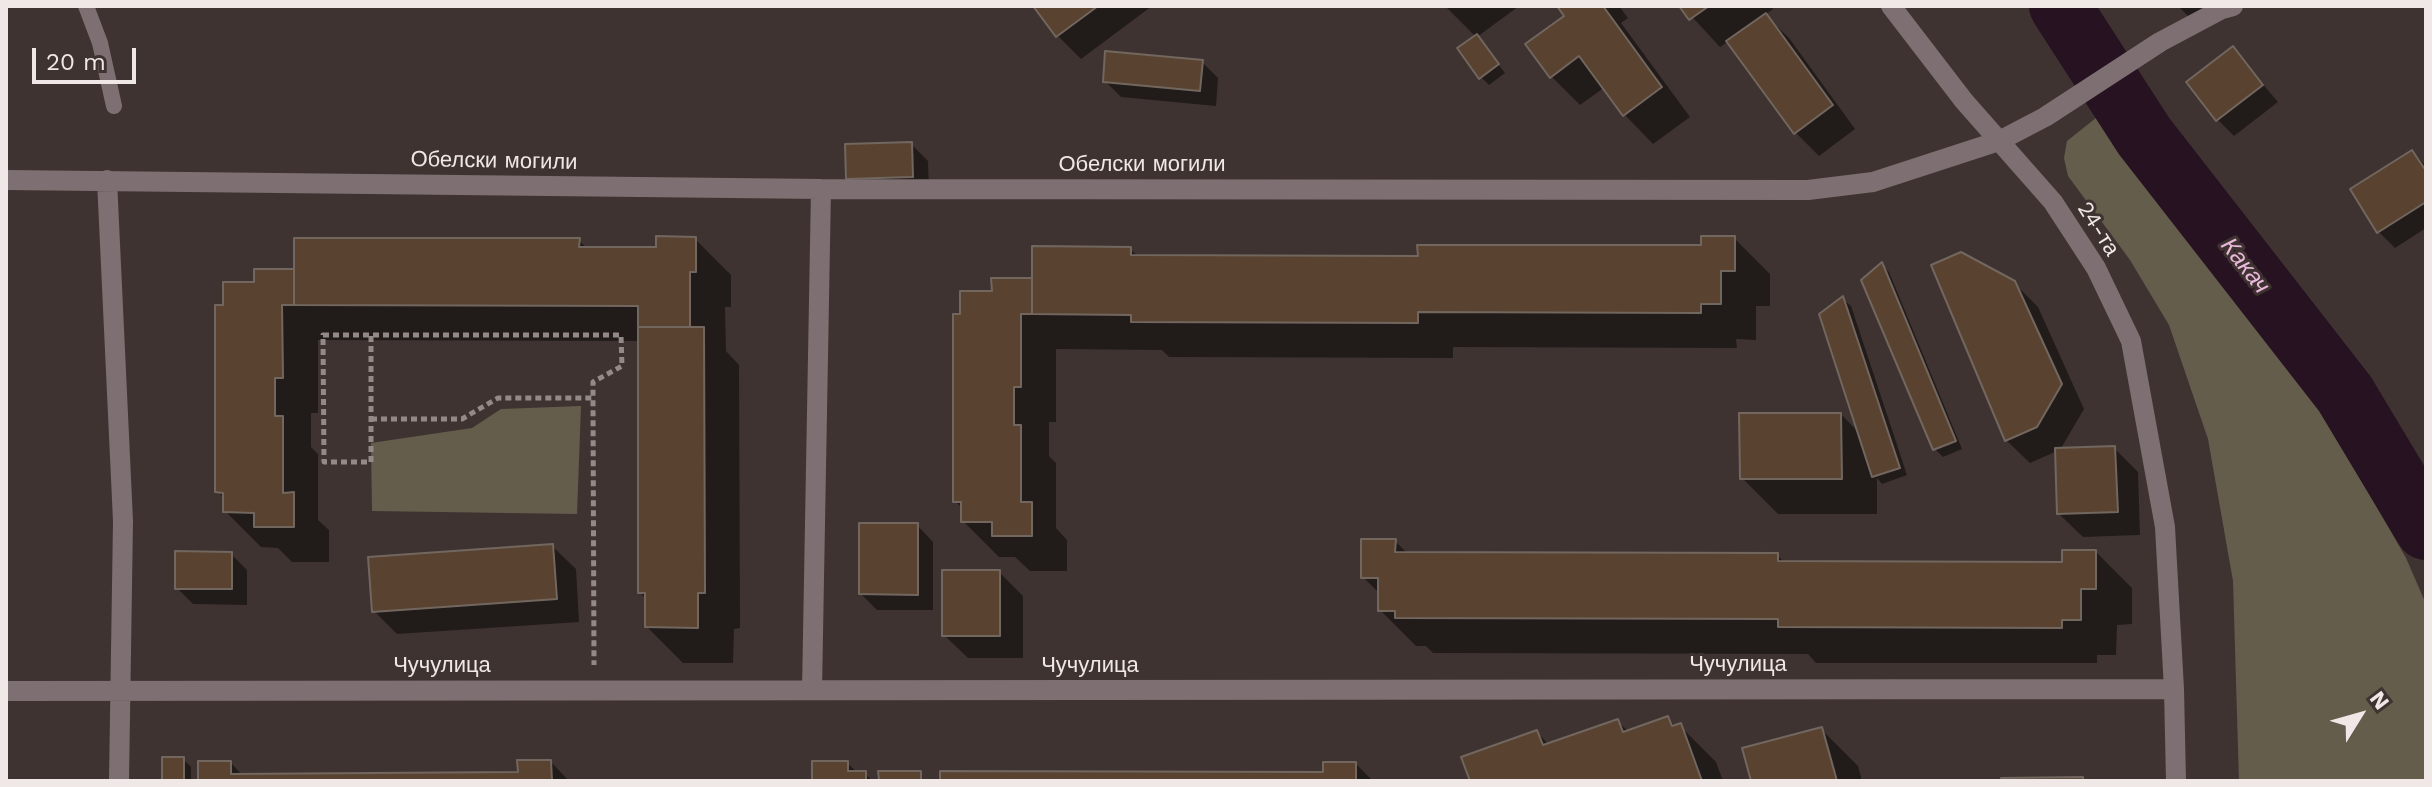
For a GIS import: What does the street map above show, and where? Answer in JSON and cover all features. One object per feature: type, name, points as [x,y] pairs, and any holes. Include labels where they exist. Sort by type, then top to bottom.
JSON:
[{"type":"street","name":"24-та","points":[[1891,6],[1964,101],[2053,202],[2096,268],[2131,341],[2165,527],[2176,781]]},
{"type":"street","name":"Обелски могили","points":[[6,180],[821,189],[1808,190],[1873,182],[1999,141],[2045,117],[2160,42],[2233,6]]},
{"type":"street","points":[[107,180],[123,521],[119,781]]},
{"type":"street","points":[[812,690],[821,189]]},
{"type":"street","name":"Чучулица","points":[[6,691],[2174,689]]},
{"type":"lane","points":[[86,6],[100,43],[114,106]]},
{"type":"path","points":[[371,336],[371,462],[324,462],[323,335],[621,335],[622,366],[593,382],[594,690]]},
{"type":"path","points":[[371,419],[462,419],[498,398],[593,398]]},
{"type":"shaded area","points":[[2111,106],[2259,315],[2333,431],[2406,558],[2426,604],[2426,781],[2239,781],[2233,581],[2208,439],[2169,325],[2130,260],[2068,176],[2064,158],[2067,141]]},
{"type":"shaded area","points":[[581,406],[577,514],[372,511],[371,443],[472,428],[501,409]]},
{"type":"building","points":[[1033,6],[1098,6],[1056,37]]},
{"type":"building","points":[[1557,6],[1603,6],[1662,87],[1623,116],[1579,56],[1550,78],[1525,44],[1564,16]]},
{"type":"building","points":[[1679,6],[1709,6],[1689,20]]},
{"type":"building","points":[[1766,13],[1833,105],[1794,134],[1726,41]]},
{"type":"building","points":[[1477,34],[1499,64],[1479,79],[1457,48]]},
{"type":"building","points":[[2233,46],[2263,85],[2216,121],[2186,82]]},
{"type":"building","points":[[1105,51],[1203,60],[1200,91],[1103,82]]},
{"type":"building","points":[[912,142],[913,177],[846,179],[845,144]]},
{"type":"building","points":[[2412,150],[2426,171],[2426,202],[2377,233],[2350,189]]},
{"type":"building","points":[[656,236],[696,237],[696,272],[690,272],[690,327],[638,327],[638,306],[294,305],[294,238],[580,238],[579,247],[656,247]]},
{"type":"building","points":[[1701,236],[1735,236],[1735,271],[1721,271],[1721,304],[1701,304],[1701,313],[1418,312],[1418,323],[1131,322],[1131,315],[1032,314],[1032,246],[1131,247],[1131,255],[1418,256],[1417,245],[1701,245]]},
{"type":"building","points":[[1961,252],[2015,281],[2062,384],[2037,427],[2005,441],[1931,265]]},
{"type":"building","points":[[1882,262],[1956,441],[1933,450],[1861,280]]},
{"type":"building","points":[[254,269],[294,269],[294,305],[282,305],[283,378],[275,378],[275,416],[283,416],[283,493],[294,492],[294,527],[254,527],[254,513],[223,512],[223,493],[215,492],[215,305],[223,305],[223,282],[254,282]]},
{"type":"building","points":[[991,278],[1032,278],[1032,314],[1021,314],[1021,387],[1014,387],[1014,425],[1021,425],[1021,502],[1032,502],[1032,536],[992,536],[992,522],[961,522],[961,502],[953,502],[953,314],[960,314],[960,291],[992,291]]},
{"type":"building","points":[[1843,296],[1900,468],[1872,477],[1819,314]]},
{"type":"building","points":[[638,327],[704,327],[705,593],[698,593],[698,628],[645,627],[645,593],[638,593]]},
{"type":"building","points":[[1739,413],[1841,413],[1842,479],[1740,479]]},
{"type":"building","points":[[2115,446],[2118,512],[2057,514],[2055,448]]},
{"type":"building","points":[[859,523],[918,523],[918,595],[859,594]]},
{"type":"building","points":[[1361,539],[1396,539],[1395,552],[1778,553],[1778,561],[2062,562],[2062,550],[2096,550],[2096,589],[2081,589],[2081,620],[2062,620],[2062,628],[1778,627],[1778,619],[1395,618],[1395,611],[1378,611],[1378,578],[1361,578]]},
{"type":"building","points":[[553,544],[557,599],[372,612],[368,557]]},
{"type":"building","points":[[175,551],[232,552],[232,589],[175,589]]},
{"type":"building","points":[[942,570],[1000,570],[1000,636],[942,636]]},
{"type":"building","points":[[1668,716],[1672,726],[1681,723],[1702,781],[1470,781],[1461,757],[1537,730],[1543,745],[1618,719],[1623,732]]},
{"type":"building","points":[[1822,727],[1837,781],[1751,781],[1742,748]]},
{"type":"building","points":[[162,757],[184,757],[184,781],[162,781]]},
{"type":"building","points":[[517,760],[551,760],[552,781],[198,781],[198,761],[231,761],[231,774],[518,772]]},
{"type":"building","points":[[812,761],[848,761],[848,771],[866,771],[866,780],[879,780],[878,771],[921,771],[921,780],[940,780],[940,771],[1323,772],[1323,762],[1356,762],[1356,781],[812,781]]},
{"type":"building","points":[[2083,777],[2083,781],[2002,781],[2001,778]]},
{"type":"waterway","name":"Какач","points":[[2060,6],[2144,136],[2345,394],[2426,529]]}]
